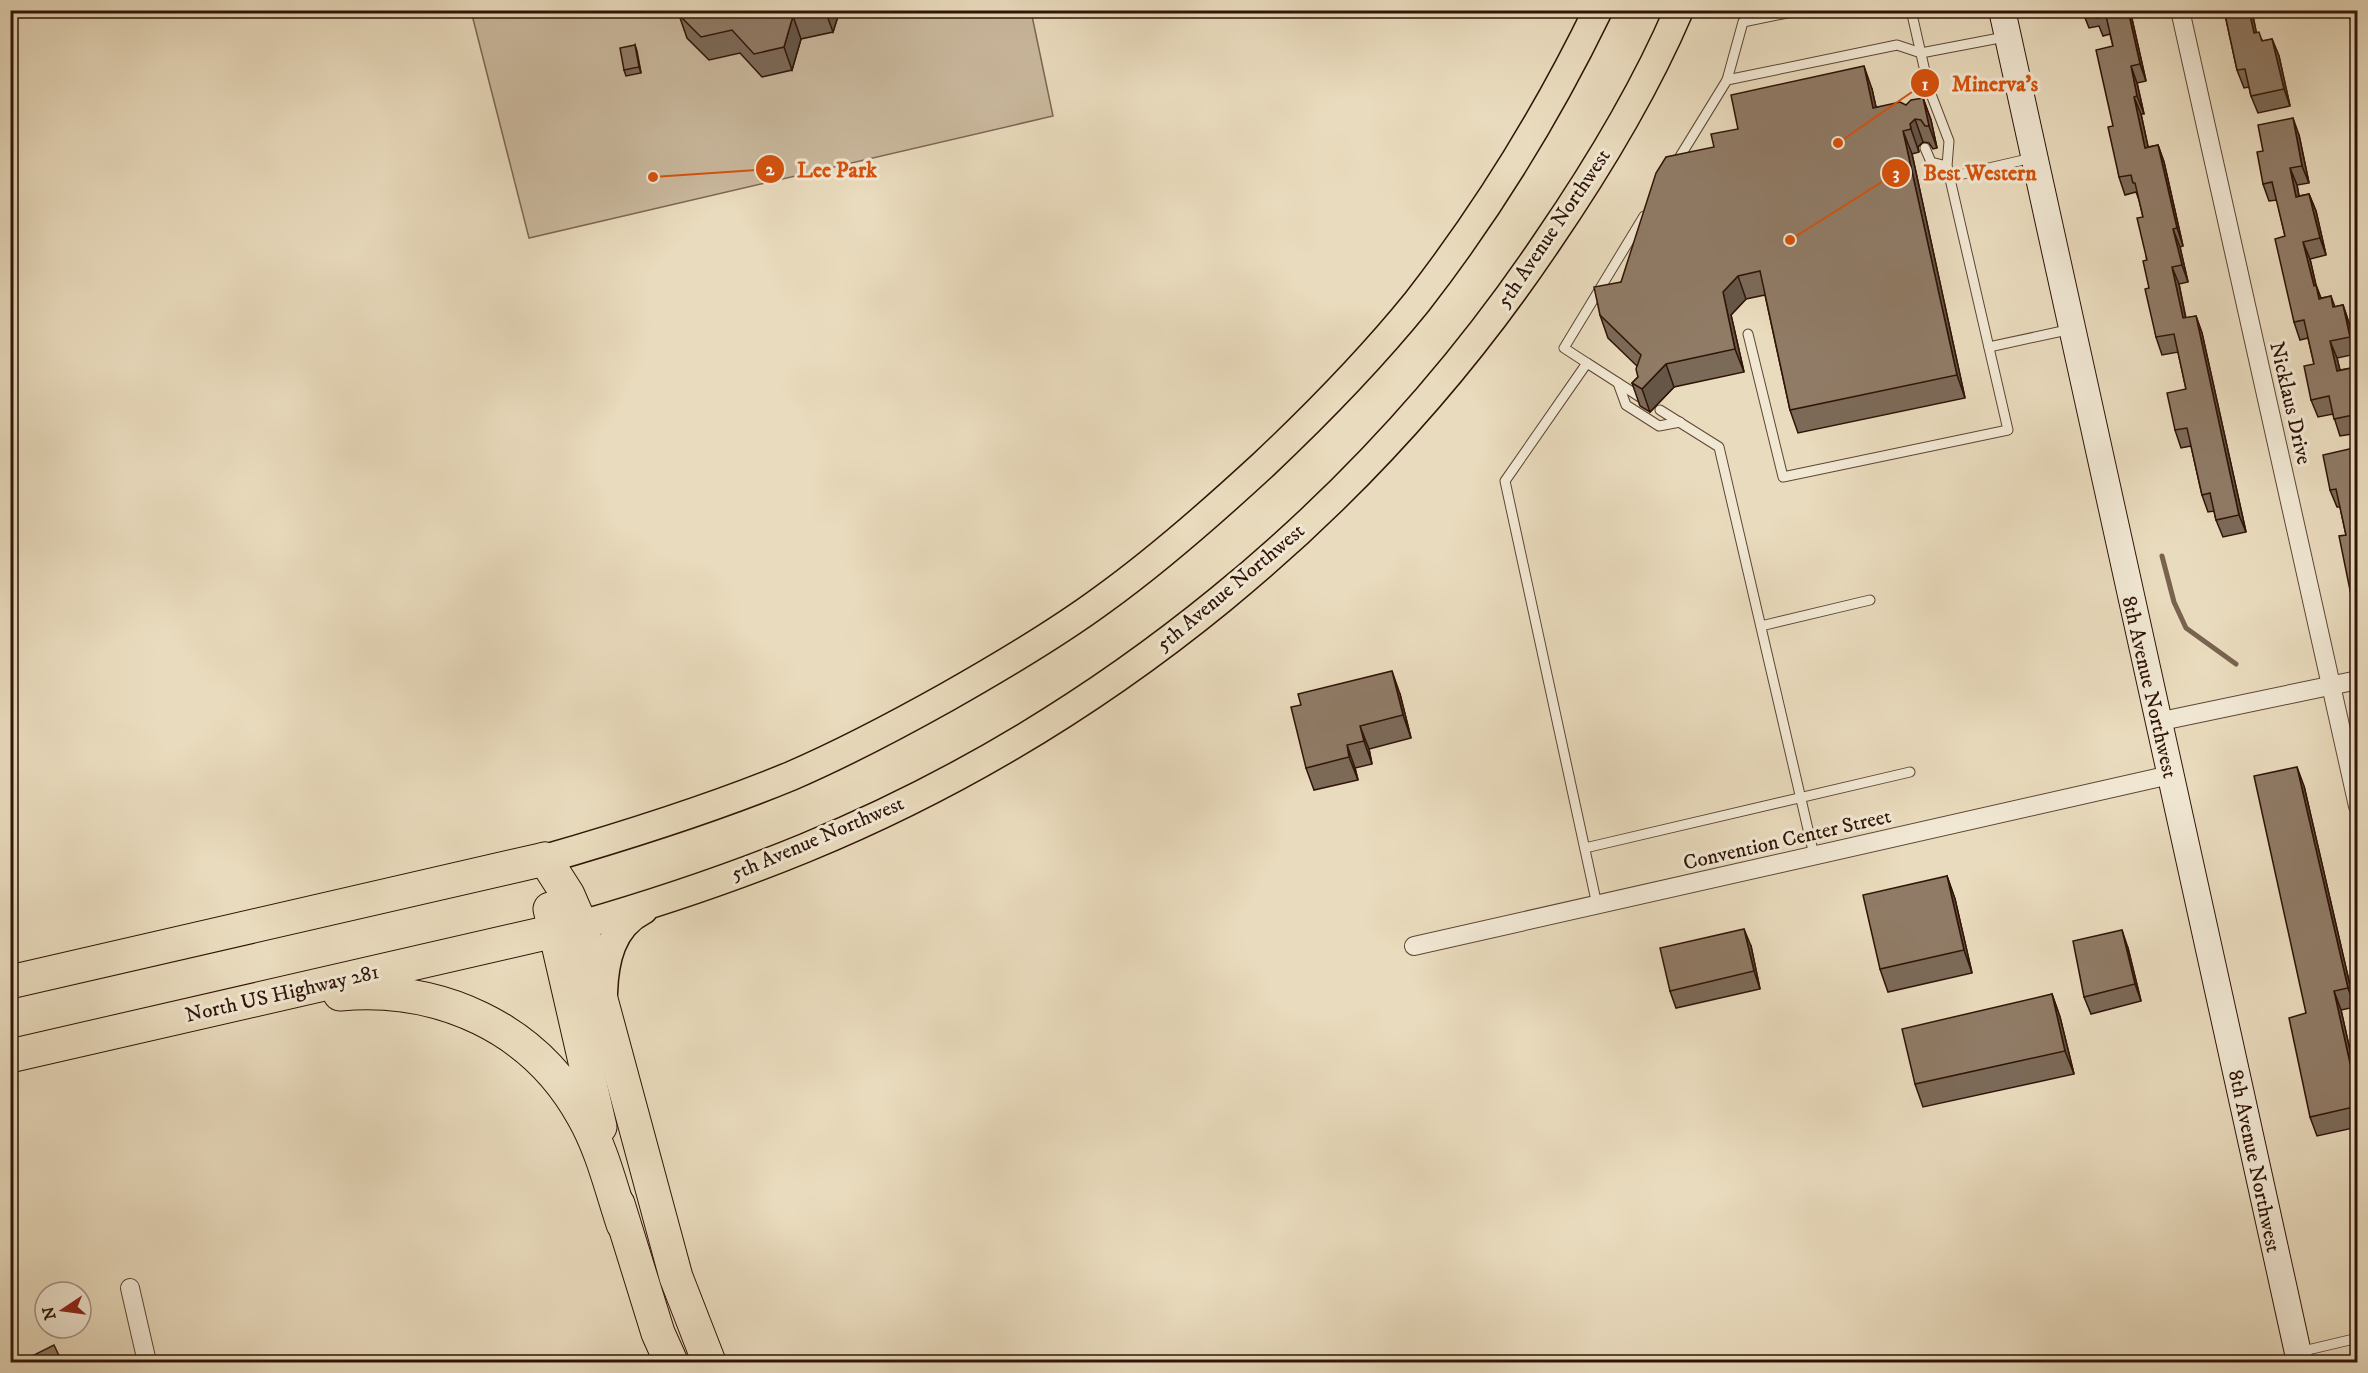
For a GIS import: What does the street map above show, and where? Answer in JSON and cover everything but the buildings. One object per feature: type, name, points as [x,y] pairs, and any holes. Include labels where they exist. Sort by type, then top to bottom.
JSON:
[{"type":"highway","points":[[10,982],[545,859],[547,895],[567,928],[603,1007],[676,1277],[709,1362]]},
{"type":"highway","points":[[567,928],[623,1224]]},
{"type":"highway","name":"North US Highway 281","points":[[10,1056],[567,928]]},
{"type":"highway","points":[[199,1013],[288,998],[366,992],[421,997],[477,1016],[521,1044],[565,1087],[595,1141],[658,1333],[670,1362]]},
{"type":"main road","points":[[545,859],[643,831],[791,775],[898,725],[1036,645],[1101,601],[1195,527],[1301,429],[1379,346],[1416,302],[1460,243],[1533,131],[1598,10]]},
{"type":"main road","name":"5th Avenue Northwest","points":[[567,928],[662,900],[807,847],[915,796],[980,762],[1075,706],[1176,635],[1232,590],[1336,496],[1432,394],[1479,336],[1532,266],[1607,149],[1640,90],[1679,10]]},
{"type":"main road","name":"8th Avenue Northwest","points":[[2002,10],[2157,722],[2299,1358]]},
{"type":"main road","points":[[603,1007],[603,973],[607,952],[615,936],[638,912],[662,900]]},
{"type":"street","name":"Nicklaus Drive","points":[[2180,10],[2358,806]]},
{"type":"street","points":[[2157,722],[2358,680]]},
{"type":"street","name":"Convention Center Street","points":[[1414,946],[2170,775]]},
{"type":"street","points":[[130,1287],[147,1362]]},
{"type":"lane","points":[[1671,172],[1727,80],[1743,22],[1802,10]]},
{"type":"lane","points":[[1748,334],[1783,477],[2008,429],[1947,166],[1949,141],[1929,89],[1911,10]]},
{"type":"lane","points":[[1727,80],[1897,45],[1921,53],[2007,36]]},
{"type":"lane","points":[[1923,97],[1929,89]]},
{"type":"lane","points":[[1925,148],[1931,162],[1947,166]]},
{"type":"lane","points":[[1950,177],[2034,158]]},
{"type":"lane","points":[[1640,397],[1564,348],[1653,202]]},
{"type":"lane","points":[[1989,347],[2072,329]]},
{"type":"lane","points":[[1587,363],[1504,481],[1597,905]]},
{"type":"lane","points":[[1618,383],[1626,405],[1659,426],[1680,422]]},
{"type":"lane","points":[[1660,410],[1719,447],[1814,855]]},
{"type":"lane","points":[[1761,626],[1870,600]]},
{"type":"lane","points":[[1585,848],[1910,772]]},
{"type":"lane","points":[[2299,1358],[2358,1338]]},
{"type":"shaded area","points":[[471,11],[1031,11],[1053,116],[529,238]]},
{"type":"waterway","points":[[2162,556],[2174,602],[2186,628],[2236,664]]},
{"type":"place","name":"Minerva's","points":[[1838,143]]},
{"type":"place","name":"Lee Park","points":[[653,177]]},
{"type":"place","name":"Best Western","points":[[1790,240]]}]
